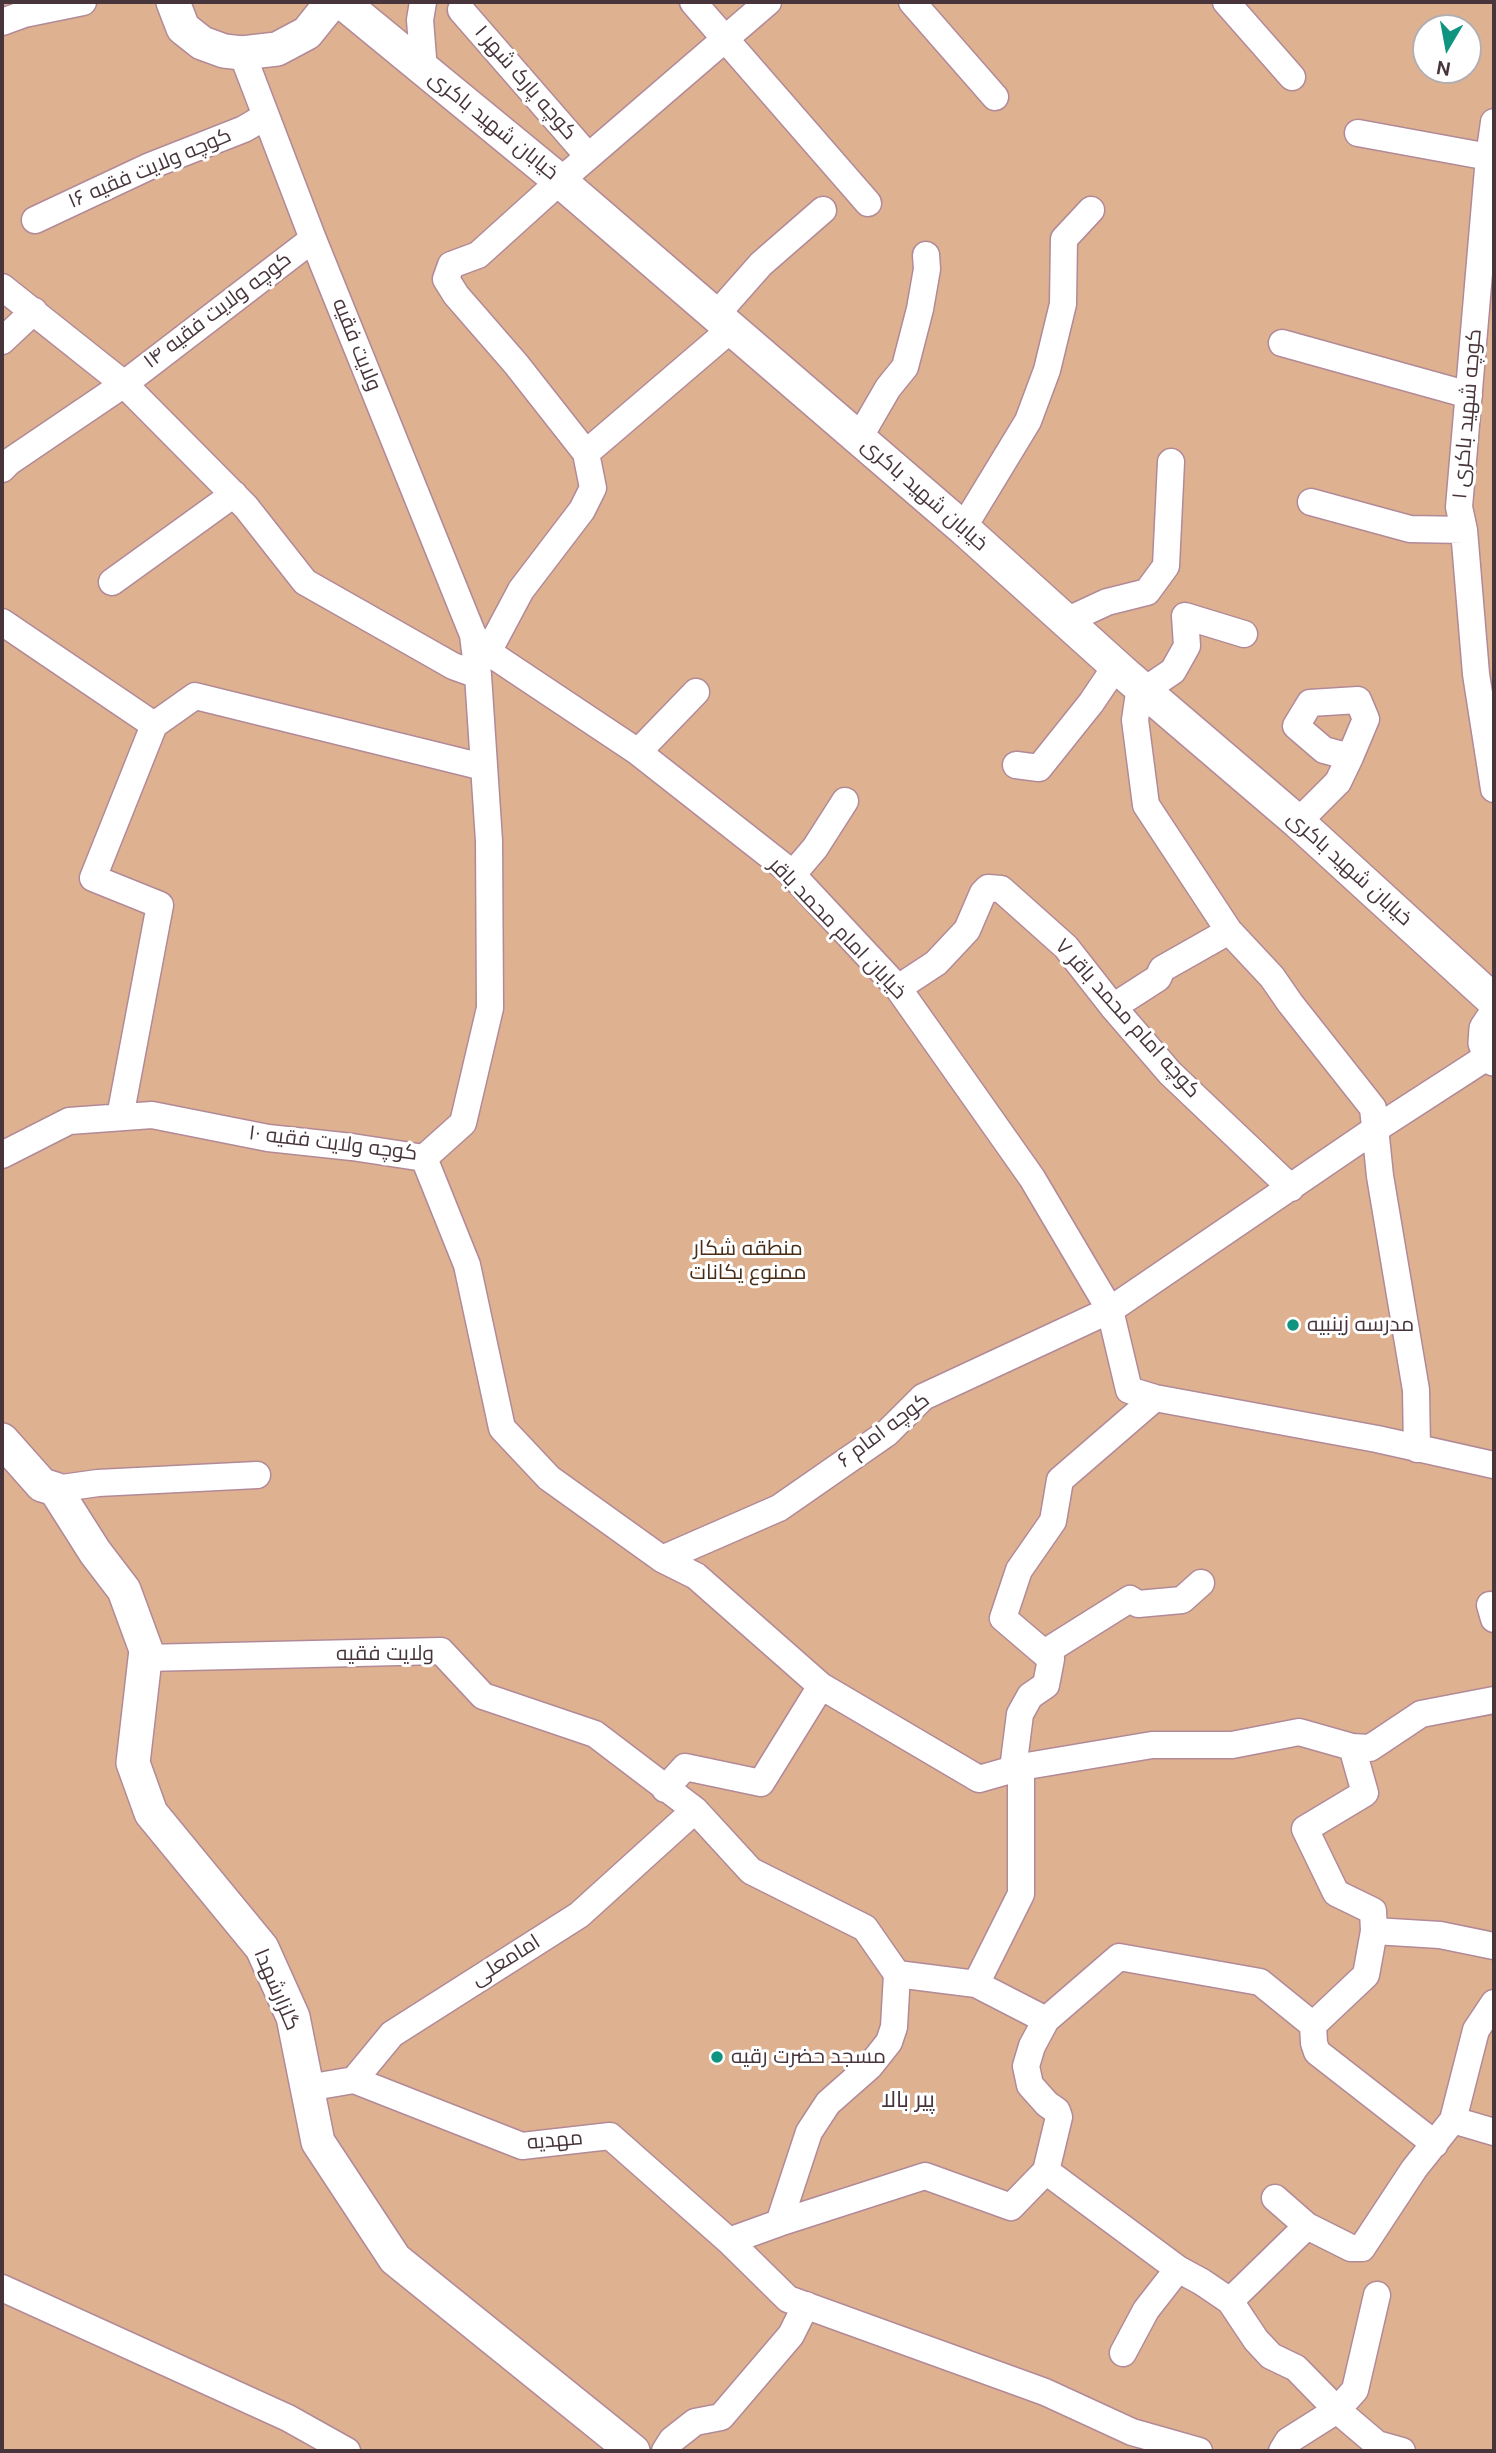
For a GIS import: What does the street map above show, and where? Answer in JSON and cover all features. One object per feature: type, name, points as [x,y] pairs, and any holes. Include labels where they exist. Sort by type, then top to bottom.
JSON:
[{"type":"main road","points":[[173,2],[183,28],[202,43],[224,51],[242,53],[277,49],[307,33],[332,2]]},
{"type":"main road","name":"خیابان شهید باکری","points":[[342,2],[560,181],[963,528],[1134,681],[1298,822],[1494,1001]]},
{"type":"main road","points":[[1492,1057],[1485,1043],[1486,1029],[1494,1017]]},
{"type":"main road","name":"گلزارشهدا","points":[[2,1440],[42,1485],[55,1489],[95,1552],[124,1590],[146,1650],[133,1763],[151,1814],[262,1948],[293,2017],[318,2141],[396,2259],[633,2451]]},
{"type":"street","points":[[2,22],[24,14],[83,2]]},
{"type":"street","points":[[423,2],[420,20],[424,69]]},
{"type":"street","points":[[693,2],[868,203]]},
{"type":"street","points":[[480,654],[521,590],[582,510],[593,488],[586,453],[516,364],[456,295],[446,279],[451,265],[478,256],[588,156],[768,2]]},
{"type":"street","points":[[912,2],[995,97]]},
{"type":"street","points":[[1226,2],[1292,77]]},
{"type":"street","name":"کوچه پارک شهر ۱","points":[[461,10],[588,156]]},
{"type":"street","name":"ولایت فقیه","points":[[242,53],[313,239],[480,654]]},
{"type":"street","name":"کوچه ولایت فقیه ۱۶","points":[[35,220],[266,116]]},
{"type":"street","name":"کوچه شهید باکری ۱","points":[[1494,122],[1459,507],[1464,530],[1476,674],[1490,727],[1494,789]]},
{"type":"street","points":[[1358,133],[1489,157]]},
{"type":"street","points":[[586,453],[724,322],[761,264],[823,210]]},
{"type":"street","points":[[963,528],[1028,421],[1047,370],[1063,304],[1064,239],[1091,210]]},
{"type":"street","name":"کوچه ولایت فقیه ۱۴","points":[[2,469],[124,384],[313,239]]},
{"type":"street","points":[[859,438],[888,388],[905,367],[920,309],[926,255]]},
{"type":"street","name":"خیابان امام محمد باقر","points":[[2,287],[124,384],[246,507],[305,582],[453,666],[480,654],[638,752],[792,875],[898,988],[1031,1178],[1110,1310],[1129,1390],[1155,1398]]},
{"type":"street","points":[[2,341],[34,311]]},
{"type":"street","points":[[1282,343],[1469,395]]},
{"type":"street","points":[[1066,621],[1107,602],[1147,592],[1166,566],[1171,462]]},
{"type":"street","points":[[113,582],[234,494]]},
{"type":"street","points":[[1311,502],[1410,529],[1464,530]]},
{"type":"street","points":[[1016,765],[1039,768],[1091,704],[1134,681],[1173,671],[1187,646],[1185,616],[1244,635]]},
{"type":"street","points":[[2,622],[154,725]]},
{"type":"street","name":"کوچه ولایت فقیه ۱۰","points":[[2,1155],[69,1121],[152,1115],[268,1138],[424,1158],[463,1124],[490,1008],[489,841],[483,767],[480,654]]},
{"type":"street","points":[[1134,681],[1135,720],[1146,805],[1229,931],[1272,977],[1373,1108],[1380,1176],[1416,1390],[1416,1450]]},
{"type":"street","points":[[638,752],[696,692]]},
{"type":"street","points":[[120,1117],[160,905],[93,878],[154,725],[195,696],[483,767]]},
{"type":"street","points":[[1298,822],[1338,782],[1350,757]]},
{"type":"street","points":[[792,875],[816,848],[845,801]]},
{"type":"street","name":"کوچه امام محمد باقر ۷","points":[[898,988],[936,963],[967,930],[983,893],[988,888],[1001,889],[1066,947],[1170,1073],[1291,1188]]},
{"type":"street","points":[[1113,1007],[1158,978],[1162,969],[1229,931]]},
{"type":"street","name":"کوچه امام ۶","points":[[662,1559],[779,1508],[887,1433],[923,1398],[1110,1310],[1377,1128],[1492,1057]]},
{"type":"street","points":[[424,1158],[467,1265],[502,1428],[549,1478],[662,1559],[696,1576],[821,1686],[979,1779],[1017,1768],[1152,1745],[1232,1745],[1300,1732],[1352,1747],[1370,1748],[1421,1714],[1494,1700]]},
{"type":"street","points":[[976,1984],[1021,1894],[1017,1768],[1020,1714],[1030,1696],[1046,1685],[1051,1659],[1003,1618],[1018,1570],[1053,1521],[1060,1479],[1155,1398],[1377,1439],[1416,1450],[1494,1465]]},
{"type":"street","points":[[55,1489],[99,1483],[257,1475]]},
{"type":"street","points":[[1044,1653],[1130,1599],[1138,1604],[1182,1600],[1201,1583]]},
{"type":"street","name":"ولایت فقیه","points":[[145,1658],[441,1651],[483,1696],[595,1734],[695,1810],[751,1871],[865,1928],[897,1974]]},
{"type":"street","points":[[665,1789],[685,1766],[761,1783],[821,1686]]},
{"type":"street","points":[[1313,2025],[1366,1975],[1374,1931],[1373,1911],[1336,1893],[1305,1829],[1365,1793],[1352,1747]]},
{"type":"street","name":"امامعلی","points":[[354,2080],[392,2034],[579,1915],[695,1810]]},
{"type":"street","points":[[1374,1931],[1440,1935],[1494,1946]]},
{"type":"street","points":[[729,2241],[925,2176],[1011,2207],[1045,2171],[1059,2117],[1057,2111],[1030,2085],[1026,2066],[1032,2046],[1046,2020],[1119,1957],[1260,1982],[1313,2025],[1317,2052],[1435,2144]]},
{"type":"street","points":[[779,2224],[809,2132],[828,2103],[870,2066],[889,2042],[894,2027],[897,1974],[976,1984],[1046,2020]]},
{"type":"street","points":[[1275,2198],[1307,2226],[1351,2248],[1362,2248],[1414,2169],[1453,2120],[1476,2030],[1494,2003]]},
{"type":"street","points":[[307,2088],[354,2080]]},
{"type":"street","name":"مهدیه","points":[[354,2080],[522,2146],[610,2136],[729,2241],[788,2299],[1045,2392],[1127,2442],[1199,2451]]},
{"type":"street","points":[[1453,2120],[1494,2132]]},
{"type":"street","points":[[1045,2171],[1178,2269],[1230,2301],[1256,2340],[1271,2356],[1296,2368],[1337,2410],[1377,2444],[1402,2451]]},
{"type":"street","points":[[1230,2301],[1307,2226]]},
{"type":"street","points":[[1123,2353],[1146,2310],[1178,2269]]},
{"type":"street","points":[[2,2288],[288,2418],[347,2451]]},
{"type":"street","points":[[1282,2451],[1288,2441],[1337,2410],[1356,2390],[1377,2295]]},
{"type":"street","points":[[665,2451],[672,2440],[695,2422],[722,2417],[791,2334],[806,2305]]},
{"type":"green space","name":"منطقه شکار ممنوع یکانات","points":[[2,2],[1494,2],[1494,2451],[2,2451]]},
{"type":"place","name":"مدرسه زینبیه","points":[[1293,1325]]},
{"type":"place","name":"مسجد حضرت رقیه","points":[[717,2057]]},
{"type":"district","name":"پیر بالا","points":[[908,2101]]}]
